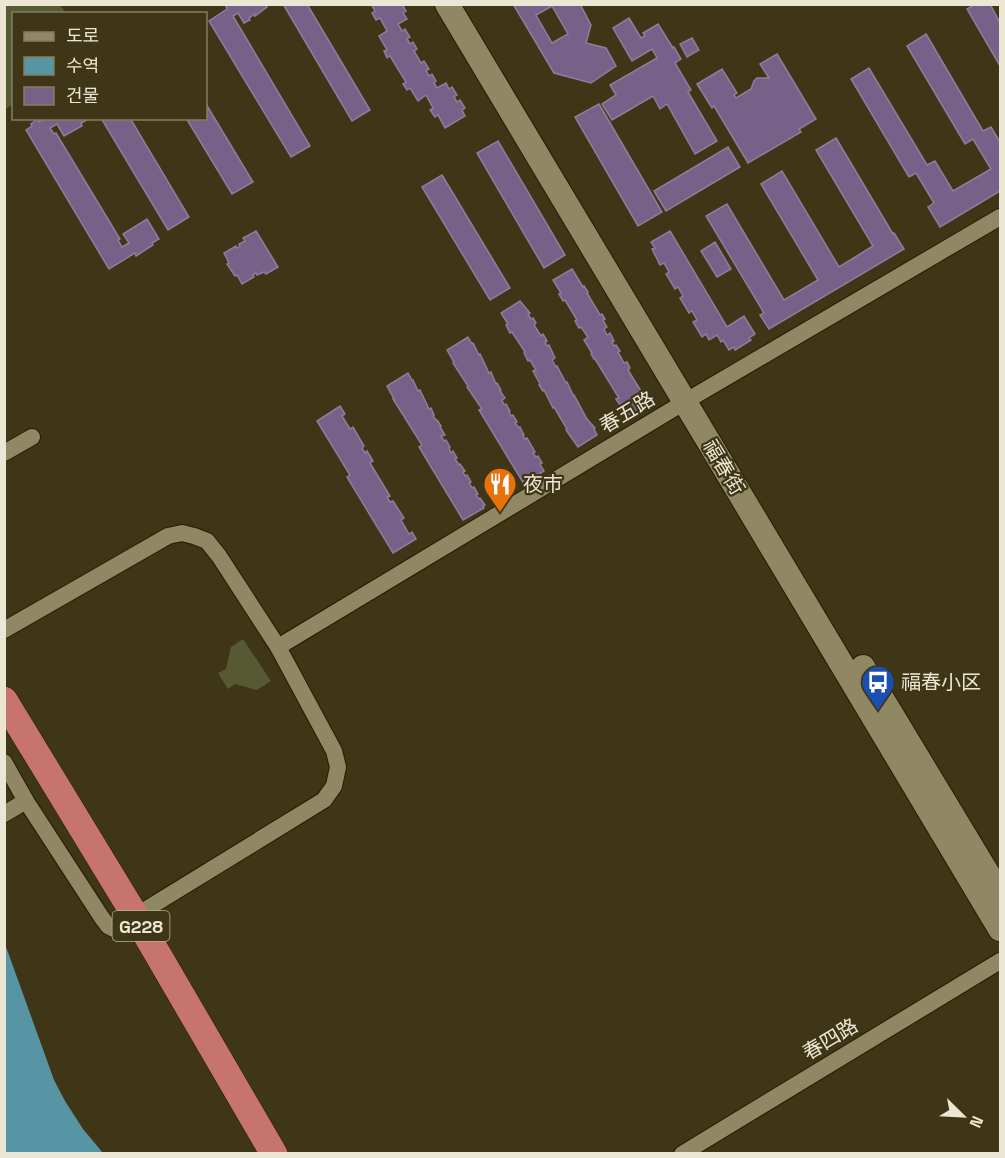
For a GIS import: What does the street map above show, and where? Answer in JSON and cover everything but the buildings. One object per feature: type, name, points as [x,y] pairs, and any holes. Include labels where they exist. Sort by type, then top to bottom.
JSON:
[{"type":"highway","name":"G228","points":[[4,700],[136,917],[274,1154]]},
{"type":"main road","name":"福春街","points":[[447,4],[1000,894]]},
{"type":"main road","name":"福春街","points":[[462,4],[1000,929]]},
{"type":"street","name":"春五路","points":[[278,647],[691,398],[1000,217]]},
{"type":"street","points":[[4,453],[32,437]]},
{"type":"street","points":[[4,630],[168,536],[182,533],[207,541],[278,647],[334,751],[338,766],[334,786],[324,800],[114,929],[108,926],[102,918],[26,801],[4,762]]},
{"type":"street","points":[[4,814],[26,801]]},
{"type":"street","name":"春四路","points":[[682,1154],[1000,961]]},
{"type":"green space","points":[[4,5],[60,5],[65,12],[12,12],[12,105],[6,109],[4,107]]},
{"type":"green space","points":[[243,639],[271,681],[257,690],[235,684],[228,689],[218,673],[226,669],[231,647]]},
{"type":"water","points":[[5,944],[54,1080],[83,1129],[103,1153],[5,1153]]},
{"type":"place","name":"夜市","points":[[500,513]]},
{"type":"place","name":"福春小区","points":[[878,711]]}]
